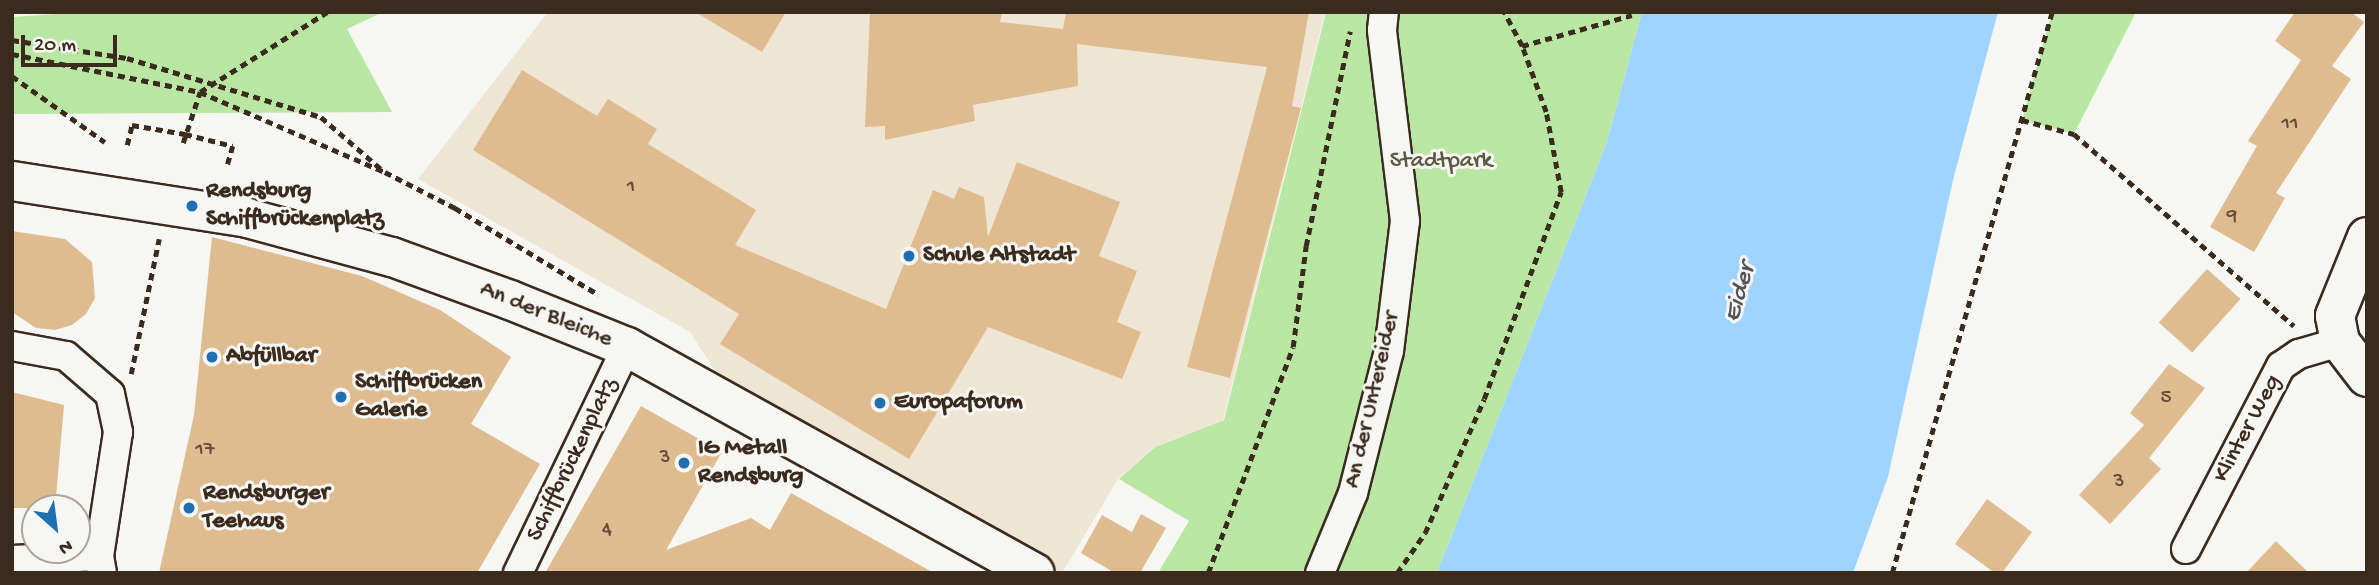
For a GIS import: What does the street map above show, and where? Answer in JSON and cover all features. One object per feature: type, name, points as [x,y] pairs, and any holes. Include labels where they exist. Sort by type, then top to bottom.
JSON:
[{"type":"main road","name":"An der Bleiche","points":[[12,181],[192,206],[295,230],[440,274],[626,348],[1034,573]]},
{"type":"main road","points":[[2367,237],[2335,316],[2330,345],[2367,377]]},
{"type":"street","name":"An der Untereider","points":[[1320,573],[1353,494],[1389,351],[1405,221],[1382,30],[1384,12]]},
{"type":"street","name":"Klinter Weg","points":[[2186,549],[2281,366],[2330,345]]},
{"type":"street","points":[[12,346],[66,356],[110,394],[118,432],[101,564],[12,560]]},
{"type":"street","name":"Schiffbrückenplatz","points":[[518,573],[626,348]]},
{"type":"path","points":[[183,144],[200,92],[327,12]]},
{"type":"path","points":[[1397,573],[1425,533],[1484,399],[1561,192],[1546,113],[1522,46],[1504,12]]},
{"type":"path","points":[[1892,573],[2052,12]]},
{"type":"path","points":[[1522,46],[1632,15]]},
{"type":"path","points":[[1208,573],[1293,347],[1306,246],[1351,25]]},
{"type":"path","points":[[12,40],[127,58],[321,117],[385,172]]},
{"type":"path","points":[[12,54],[200,92],[385,172],[456,208],[604,298]]},
{"type":"path","points":[[12,76],[105,142]]},
{"type":"path","points":[[2022,120],[2074,134],[2330,345]]},
{"type":"path","points":[[127,145],[132,125],[185,134],[233,146],[228,164]]},
{"type":"path","points":[[110,394],[133,372],[161,232]]},
{"type":"shaded area","name":"Schule Altstadt","points":[[548,12],[1325,12],[1223,420],[1154,447],[1118,479],[1062,573],[1049,573],[734,400],[690,332],[418,179]]},
{"type":"green space","points":[[86,12],[383,12],[347,29],[392,112],[12,114],[12,17]]},
{"type":"green space","name":"Stadtpark","points":[[1326,12],[1642,12],[1607,142],[1437,573],[1158,573],[1189,521],[1119,479],[1155,447],[1224,420]]},
{"type":"green space","points":[[2052,12],[2136,12],[2074,134],[2022,120]]},
{"type":"water","name":"Eider","points":[[1642,12],[1998,12],[1953,180],[1888,477],[1853,573],[1437,573],[1607,142]]},
{"type":"building","points":[[695,12],[786,12],[762,52]]},
{"type":"building","points":[[870,12],[1002,12],[1000,22],[1063,29],[1066,12],[1309,12],[1292,106],[1301,108],[1230,378],[1187,367],[1267,67],[1077,44],[1078,86],[973,105],[975,121],[885,140],[885,126],[865,127]]},
{"type":"building","points":[[2295,12],[2351,12],[2364,22],[2332,66],[2351,79],[2276,193],[2285,198],[2254,252],[2210,227],[2257,146],[2248,141],[2301,60],[2275,41]]},
{"type":"building","points":[[522,70],[597,116],[608,99],[657,129],[648,144],[756,210],[735,245],[886,309],[933,190],[954,199],[959,187],[984,197],[988,237],[1017,162],[1120,202],[1099,256],[1137,271],[1117,322],[1141,332],[1122,379],[988,327],[909,459],[720,344],[739,314],[473,150]]},
{"type":"building","points":[[12,231],[65,239],[92,262],[95,298],[86,314],[72,325],[55,330],[36,328],[12,312]]},
{"type":"building","name":"Schiffbrücken Galerie","points":[[212,237],[362,276],[440,310],[511,357],[471,424],[540,464],[477,573],[159,573],[194,415]]},
{"type":"building","points":[[2207,269],[2240,299],[2192,353],[2159,323]]},
{"type":"building","points":[[2169,364],[2205,388],[2149,458],[2161,469],[2110,524],[2079,495],[2144,425],[2130,413]]},
{"type":"building","points":[[12,392],[64,405],[56,494],[21,494],[21,508],[12,508]]},
{"type":"building","points":[[641,406],[722,452],[666,550],[751,518],[770,530],[791,493],[934,573],[545,573]]},
{"type":"building","points":[[1987,499],[2032,532],[2002,573],[1995,573],[1955,544]]},
{"type":"building","points":[[1141,514],[1166,528],[1140,573],[1115,573],[1081,553],[1102,515],[1132,532]]},
{"type":"building","points":[[2276,541],[2309,573],[2246,573]]},
{"type":"place","name":"Rendsburg Schiffbrückenplatz","points":[[192,206]]},
{"type":"place","name":"Schule Altstadt","points":[[909,256]]},
{"type":"place","name":"Abfüllbar","points":[[212,357]]},
{"type":"place","name":"Schiffbrücken Galerie","points":[[341,397]]},
{"type":"place","name":"Europaforum","points":[[880,403]]},
{"type":"place","name":"IG Metall Rendsburg","points":[[684,463]]},
{"type":"place","name":"Rendsburger Teehaus","points":[[189,508]]}]
